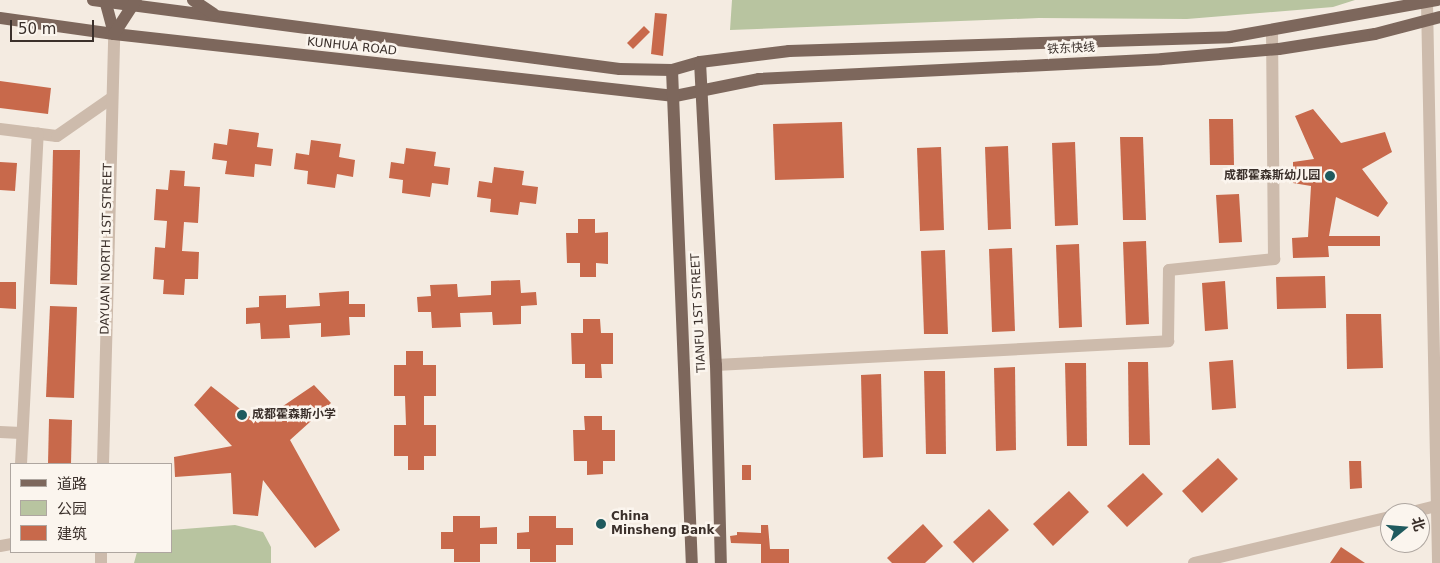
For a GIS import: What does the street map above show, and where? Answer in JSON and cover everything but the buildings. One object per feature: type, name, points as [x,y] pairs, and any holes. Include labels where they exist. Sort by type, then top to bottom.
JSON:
[{"type":"main road","points":[[101,0],[114,34]]},
{"type":"main road","name":"KUNHUA ROAD","points":[[101,0],[135,3],[620,69],[672,70],[700,62]]},
{"type":"main road","points":[[193,0],[216,15]]},
{"type":"main road","name":"铁东快线","points":[[700,62],[789,51],[1230,37],[1432,2]]},
{"type":"main road","points":[[114,34],[135,3]]},
{"type":"main road","name":"铁东快线","points":[[701,91],[778,78],[1162,59],[1274,49],[1375,34],[1440,17]]},
{"type":"main road","name":"KUNHUA ROAD","points":[[0,18],[114,34],[675,96],[701,91]]},
{"type":"main road","name":"TIANFU 1ST STREET","points":[[700,62],[716,365],[721,563]]},
{"type":"main road","name":"TIANFU 1ST STREET","points":[[672,70],[675,96],[692,563]]},
{"type":"street","points":[[1432,2],[1427,21],[1436,308],[1436,506],[1438,563]]},
{"type":"street","points":[[716,365],[1168,342],[1169,270],[1274,259],[1274,49],[1272,30]]},
{"type":"street","name":"DAYUAN NORTH 1ST STREET","points":[[103,463],[110,99],[114,34]]},
{"type":"street","points":[[0,129],[57,136],[110,99]]},
{"type":"street","points":[[21,463],[38,133]]},
{"type":"street","points":[[0,432],[22,433]]},
{"type":"street","points":[[1430,508],[1436,506]]},
{"type":"street","points":[[1194,563],[1380,519]]},
{"type":"green space","points":[[732,0],[1355,0],[1333,7],[1187,19],[1039,18],[730,30]]},
{"type":"green space","points":[[235,525],[263,532],[271,547],[271,563],[134,563],[137,553],[172,553],[172,530]]},
{"type":"place","name":"成都霍森斯幼儿园","points":[[1330,176]]},
{"type":"place","name":"成都霍森斯小学","points":[[242,415]]},
{"type":"place","name":"China Minsheng Bank","points":[[601,524]]}]
